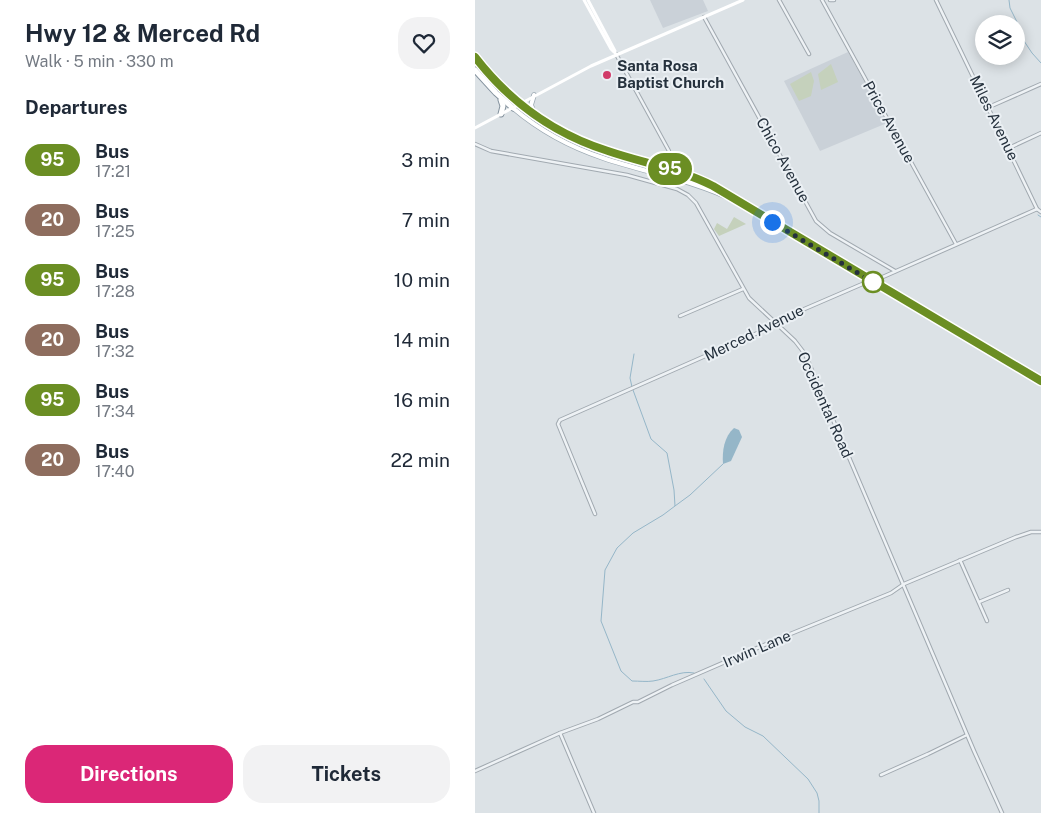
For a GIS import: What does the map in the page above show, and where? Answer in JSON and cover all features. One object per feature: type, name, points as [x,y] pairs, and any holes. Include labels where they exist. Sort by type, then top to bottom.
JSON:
[{"type":"highway","points":[[475,57],[519,104]]},
{"type":"highway","points":[[475,70],[513,108]]},
{"type":"highway","points":[[496,93],[503,103],[501,114]]},
{"type":"main road","points":[[586,0],[616,54]]},
{"type":"main road","points":[[475,128],[616,54],[743,0]]},
{"type":"main road","points":[[534,96],[531,104],[533,110],[556,129]]},
{"type":"main road","points":[[519,104],[556,129],[578,140],[607,151],[695,178],[723,191],[1041,380]]},
{"type":"main road","points":[[513,108],[547,132],[582,150],[611,161],[703,187],[757,212]]},
{"type":"street","points":[[779,0],[809,54]]},
{"type":"street","name":"Price Avenue","points":[[823,0],[956,244]]},
{"type":"street","name":"Miles Avenue","points":[[937,0],[1037,209]]},
{"type":"street","name":"Chico Avenue","points":[[705,17],[816,221],[829,233],[895,271]]},
{"type":"street","points":[[616,54],[669,151]]},
{"type":"street","points":[[989,107],[1041,84]]},
{"type":"street","points":[[1009,148],[1041,134]]},
{"type":"street","name":"Occidental Road","points":[[475,144],[489,150],[621,173],[683,192],[692,199],[699,208],[743,289],[752,301],[795,340],[805,354],[887,550],[904,584],[1002,813]]},
{"type":"street","points":[[1037,209],[1041,212]]},
{"type":"street","name":"Merced Avenue","points":[[595,514],[558,424],[560,420],[763,332],[775,322],[1037,209]]},
{"type":"street","points":[[680,316],[743,289]]},
{"type":"street","name":"Irwin Lane","points":[[475,771],[560,733],[598,719],[633,702],[638,702],[672,685],[778,639],[891,593],[904,584],[1031,532],[1041,532]]},
{"type":"street","points":[[961,560],[987,621]]},
{"type":"street","points":[[979,602],[1008,590]]},
{"type":"street","points":[[560,733],[594,813]]},
{"type":"street","points":[[881,774],[967,735]]},
{"type":"shaded area","points":[[650,0],[703,0],[708,11],[663,28]]},
{"type":"shaded area","points":[[848,52],[887,123],[820,151],[784,81]]},
{"type":"green space","points":[[831,64],[838,82],[821,90],[818,74]]},
{"type":"green space","points":[[811,72],[814,81],[811,96],[799,101],[790,84]]},
{"type":"green space","points":[[734,217],[746,224],[719,236],[714,229],[717,223],[727,229]]},
{"type":"water","points":[[734,428],[739,430],[742,437],[731,461],[723,464],[724,445]]},
{"type":"waterway","points":[[1009,0],[1010,8],[1022,38],[1041,63]]},
{"type":"waterway","points":[[632,387],[630,378],[634,354]]},
{"type":"waterway","points":[[633,390],[651,439],[667,453],[675,506],[633,533],[617,548],[605,570],[601,621],[621,671],[632,681],[653,681],[689,672],[694,673]]},
{"type":"waterway","points":[[675,506],[690,495],[723,464]]},
{"type":"waterway","points":[[704,679],[726,711],[745,727],[763,736],[808,779],[817,793],[819,813]]},
{"type":"bus line","name":"95","points":[[475,57],[519,104],[556,129],[592,146],[681,172],[713,186],[1041,381]]},
{"type":"place","name":"Santa Rosa Baptist Church","points":[[607,75]]},
{"type":"route","points":[[772,222],[873,282]]}]
